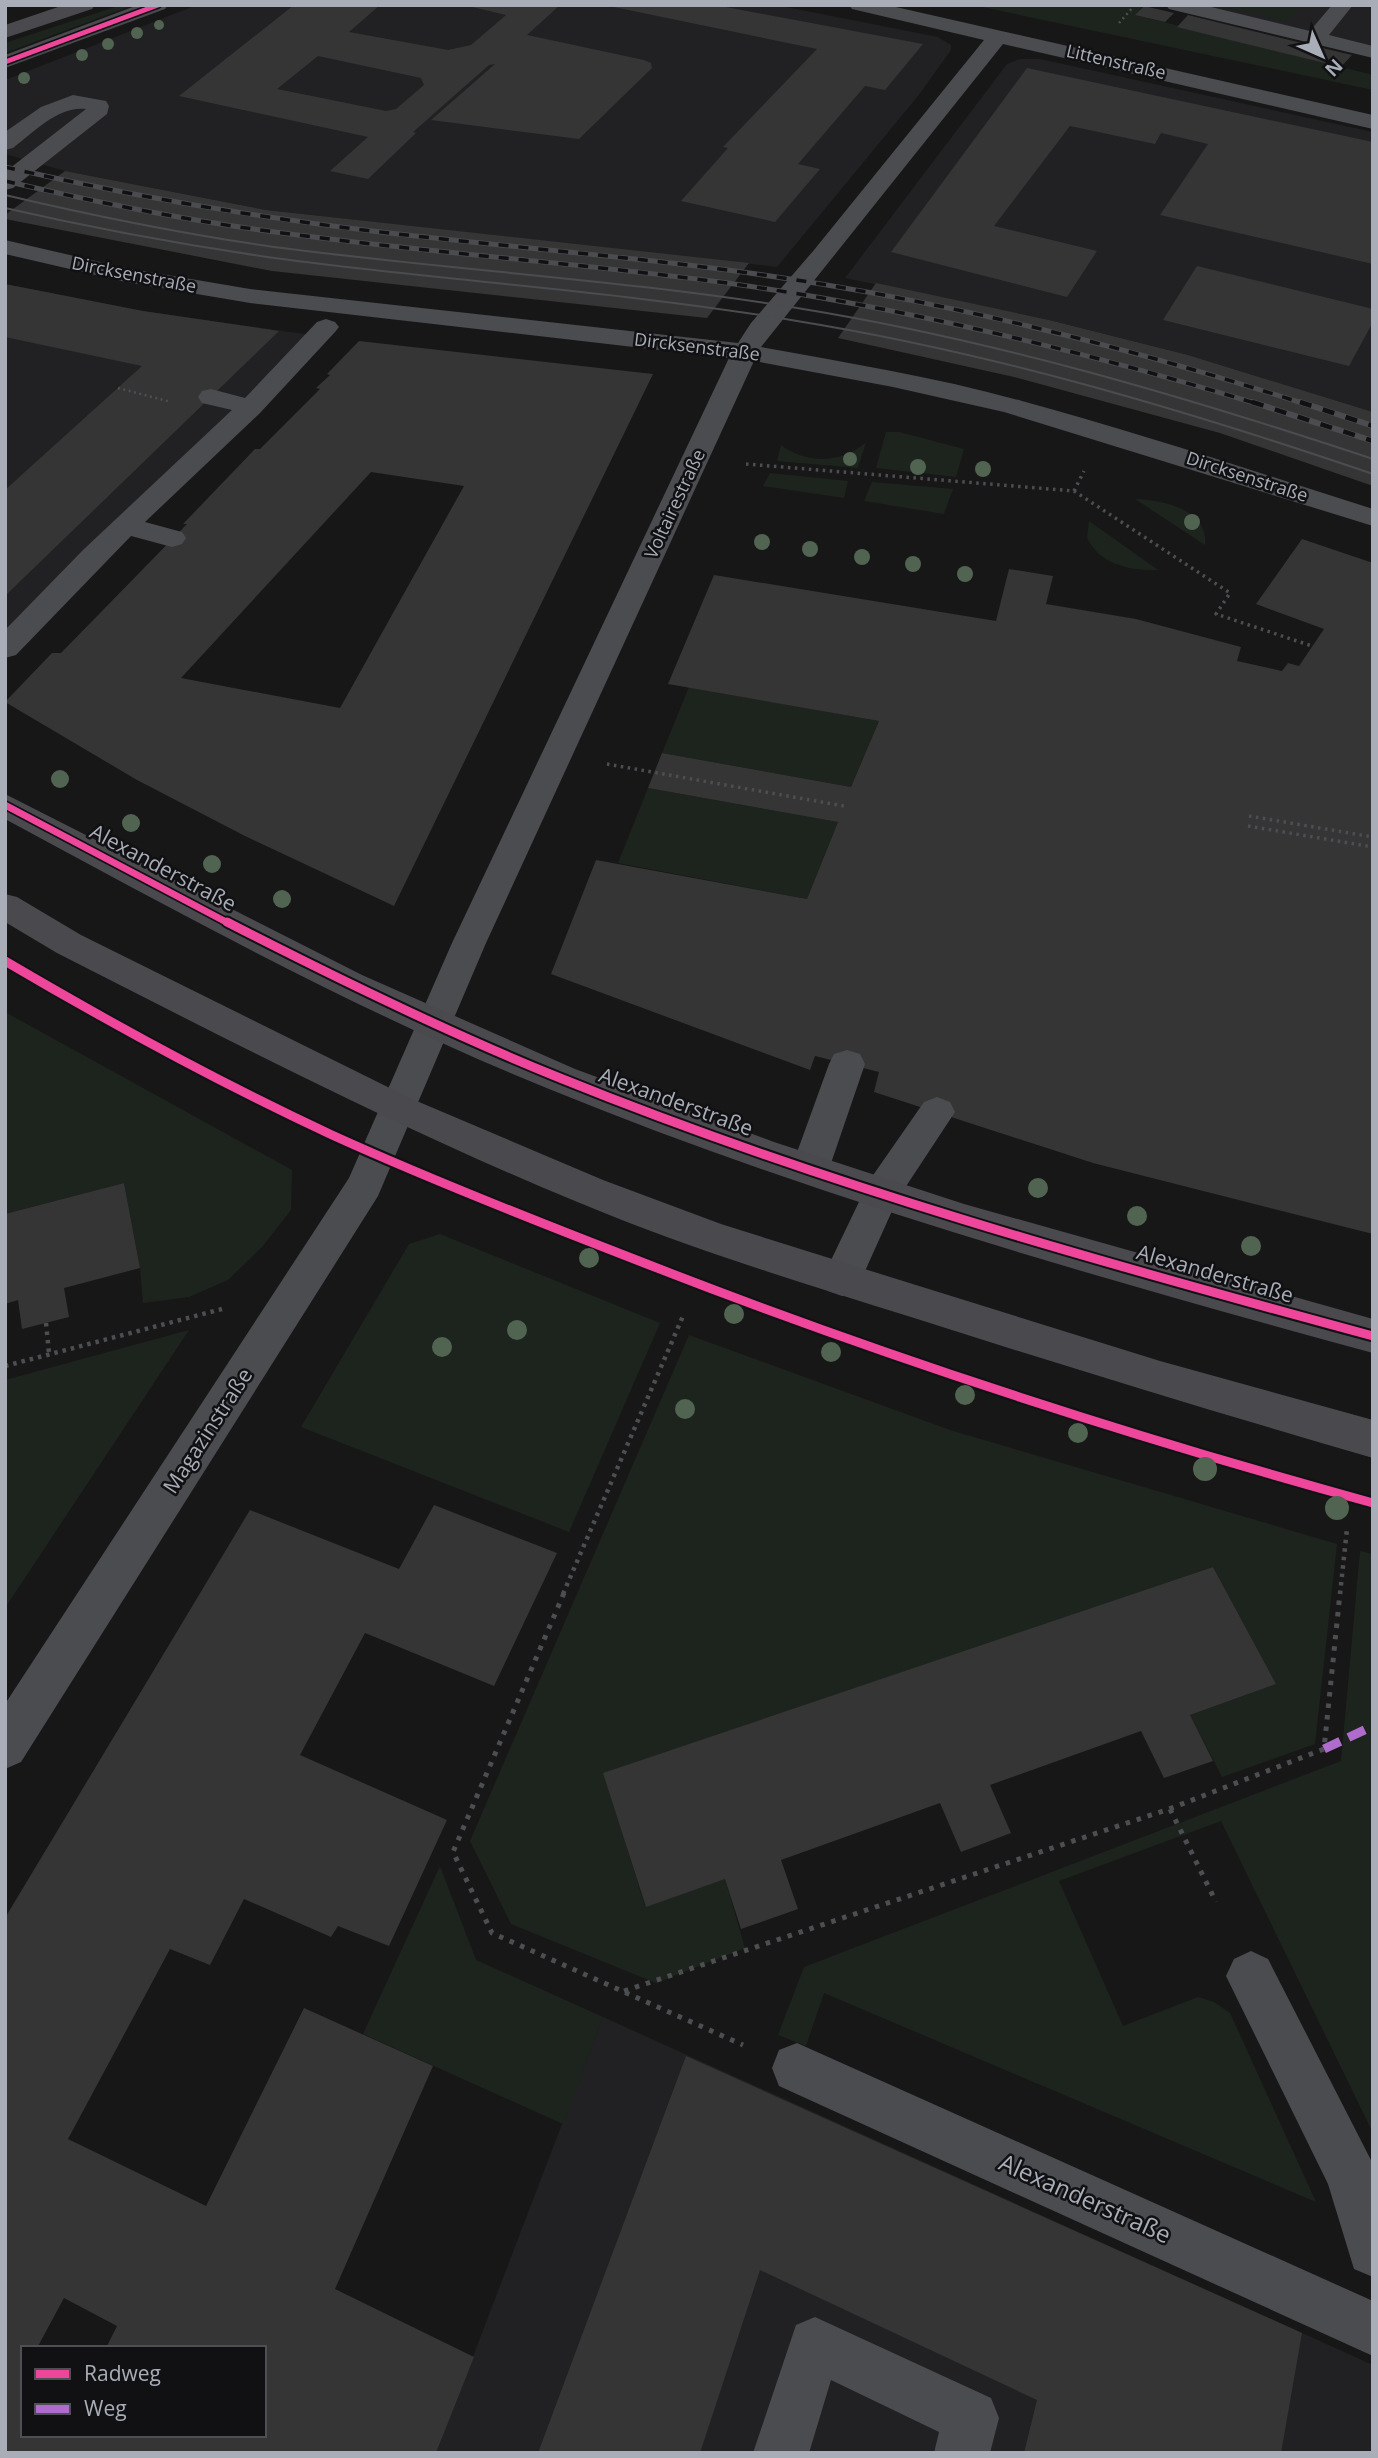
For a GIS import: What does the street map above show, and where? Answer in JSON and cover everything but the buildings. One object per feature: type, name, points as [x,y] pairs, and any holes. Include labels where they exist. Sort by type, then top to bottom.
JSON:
[{"type":"main road","points":[[5,32],[85,5]]},
{"type":"main road","points":[[5,62],[158,5]]},
{"type":"main road","name":"Alexanderstraße","points":[[5,805],[161,890],[434,1024],[564,1080],[810,1169],[882,1192],[1053,1245],[1373,1336]]},
{"type":"main road","points":[[5,906],[69,944],[399,1109],[590,1191],[714,1238],[842,1279],[1160,1379],[1373,1439]]},
{"type":"street","name":"Littenstraße","points":[[859,5],[1373,122]]},
{"type":"street","points":[[1176,5],[1373,52]]},
{"type":"street","points":[[1315,38],[1343,5]]},
{"type":"street","name":"Voltairestraße","points":[[399,1109],[434,1024],[745,352],[760,328],[823,256],[998,36]]},
{"type":"street","points":[[5,143],[64,104],[88,100],[98,106],[96,114],[5,183]]},
{"type":"street","name":"Dircksenstraße","points":[[5,247],[127,275],[250,296],[745,352],[893,379],[1011,406],[1218,467],[1373,518]]},
{"type":"street","points":[[5,648],[93,556],[251,407],[326,327]]},
{"type":"street","points":[[211,397],[251,407]]},
{"type":"street","points":[[127,526],[172,538]]},
{"type":"street","points":[[810,1169],[847,1064]]},
{"type":"street","name":"Magazinstraße","points":[[5,1746],[365,1185],[399,1109]]},
{"type":"street","points":[[842,1279],[882,1192],[937,1112]]},
{"type":"street","points":[[1251,1976],[1352,2177],[1373,2250]]},
{"type":"street","name":"Alexanderstraße","points":[[797,2068],[1373,2329]]},
{"type":"street","points":[[781,2453],[815,2344],[971,2418],[962,2453]]},
{"type":"path","points":[[118,388],[177,404]]},
{"type":"path","points":[[696,460],[1073,491],[1230,593],[1216,614],[1312,646]]},
{"type":"path","points":[[557,755],[844,806]]},
{"type":"path","points":[[1249,816],[1373,837]]},
{"type":"path","points":[[1248,826],[1373,847]]},
{"type":"path","points":[[5,1366],[219,1308],[276,1325]]},
{"type":"path","points":[[682,1316],[453,1852],[492,1933],[797,2068]]},
{"type":"path","points":[[46,1323],[49,1354]]},
{"type":"path","points":[[624,1991],[1170,1809],[1324,1749],[1347,1529]]},
{"type":"path","points":[[1170,1809],[1216,1902]]},
{"type":"shaded area","points":[[121,5],[134,5],[5,53],[5,43]]},
{"type":"shaded area","points":[[197,5],[776,5],[938,37],[951,45],[951,50],[918,96],[777,267],[266,210],[65,171],[5,154],[5,80]]},
{"type":"shaded area","points":[[973,5],[1143,5],[1136,15],[1373,75],[1373,90]]},
{"type":"shaded area","points":[[1194,5],[1373,5],[1373,48]]},
{"type":"shaded area","points":[[1216,5],[1303,5],[1286,21]]},
{"type":"shaded area","points":[[1020,59],[1040,59],[1373,132],[1373,412],[1188,355],[1049,320],[845,278],[1007,64]]},
{"type":"shaded area","points":[[5,284],[143,311],[318,336],[5,645]]},
{"type":"shaded area","points":[[886,432],[899,432],[964,449],[956,477],[876,468]]},
{"type":"shaded area","points":[[866,442],[858,468],[777,461],[781,445],[802,456],[824,459],[847,454]]},
{"type":"shaded area","points":[[770,473],[848,481],[844,498],[763,486]]},
{"type":"shaded area","points":[[872,482],[953,489],[944,514],[864,501]]},
{"type":"shaded area","points":[[1135,499],[1170,505],[1192,515],[1200,523],[1205,545]]},
{"type":"shaded area","points":[[1089,521],[1158,570],[1127,567],[1100,555],[1087,538]]},
{"type":"shaded area","points":[[689,687],[879,721],[851,787],[662,753]]},
{"type":"shaded area","points":[[648,788],[838,822],[807,899],[618,863]]},
{"type":"shaded area","points":[[5,1012],[292,1170],[291,1210],[262,1247],[228,1280],[189,1297],[143,1303],[140,1268],[124,1183],[5,1214]]},
{"type":"shaded area","points":[[440,1234],[660,1323],[569,1532],[301,1427],[409,1244]]},
{"type":"shaded area","points":[[189,1330],[5,1608],[5,1380]]},
{"type":"shaded area","points":[[689,1335],[950,1430],[1337,1544],[1315,1744],[1222,1777],[1190,1715],[1276,1684],[1213,1567],[604,1773],[645,1906],[725,1879],[745,1948],[656,1983],[511,1924],[470,1841]]},
{"type":"shaded area","points":[[1360,1551],[1373,1554],[1373,2133],[1221,1821],[1059,1881],[1123,2026],[1198,1997],[1214,2002],[1230,2013],[1316,2202],[824,1993],[806,2046],[778,2035],[804,1967],[1341,1761]]},
{"type":"shaded area","points":[[440,1866],[476,1960],[603,2017],[563,2124],[363,2034]]},
{"type":"shaded area","points":[[603,2017],[1373,2365],[1373,2453],[436,2453]]},
{"type":"tram line","points":[[5,195],[139,224],[274,247],[671,290],[876,322],[1091,373],[1373,459]]},
{"type":"tram line","points":[[5,208],[136,235],[267,257],[665,302],[871,334],[944,349],[1160,406],[1373,474]]},
{"type":"railway","points":[[5,167],[142,196],[279,219],[765,275],[882,295],[1065,335],[1305,404]]},
{"type":"railway","points":[[5,181],[140,210],[241,227],[677,277],[800,294],[998,334],[1258,404]]},
{"type":"railway","points":[[1252,402],[1373,441]]},
{"type":"railway","points":[[1300,402],[1373,426]]},
{"type":"marked path","points":[[1324,1749],[1373,1726]]},
{"type":"cycle path","points":[[5,62],[158,5]]},
{"type":"cycle path","points":[[5,805],[349,984],[562,1079],[661,1117],[862,1187],[1168,1280],[1373,1336]]},
{"type":"cycle path","points":[[5,961],[143,1040],[284,1112],[407,1168],[600,1246],[790,1319],[982,1386],[1177,1448],[1373,1503]]}]
